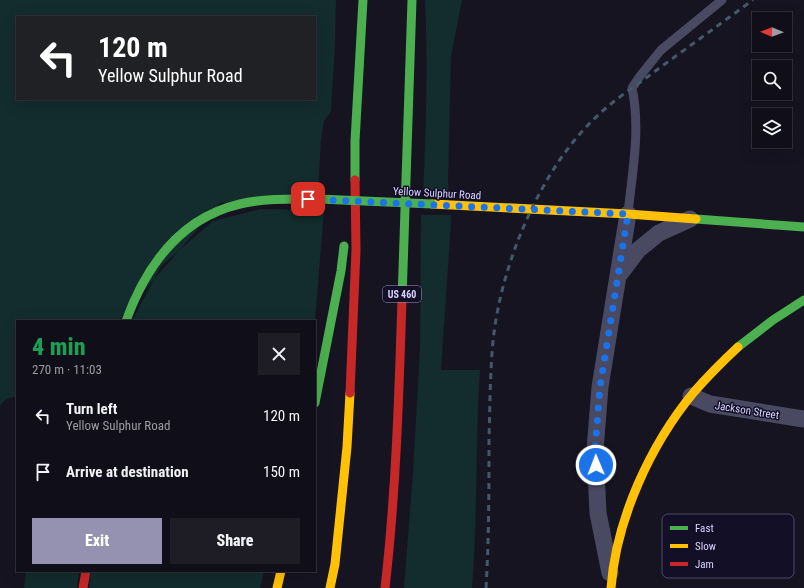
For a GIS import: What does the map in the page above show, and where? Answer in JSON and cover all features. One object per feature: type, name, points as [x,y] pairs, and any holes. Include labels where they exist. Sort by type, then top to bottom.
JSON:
[{"type":"main road","points":[[330,588],[335,564],[347,447],[353,354],[356,250],[355,141],[363,0]]},
{"type":"main road","name":"US 460","points":[[385,588],[390,537],[400,368],[412,0]]},
{"type":"main road","points":[[347,218],[355,141]]},
{"type":"main road","name":"Yellow Sulphur Road","points":[[126,320],[140,286],[152,265],[166,247],[184,232],[220,210],[240,204],[261,201],[319,199],[432,204],[628,214],[804,227]]},
{"type":"main road","points":[[316,398],[341,271],[344,240]]},
{"type":"main road","points":[[611,585],[622,530],[631,502],[652,453],[665,432],[691,396],[711,372],[737,347],[760,328],[804,300]]},
{"type":"main road","points":[[83,588],[86,572]]},
{"type":"main road","points":[[277,588],[281,572]]},
{"type":"street","points":[[611,585],[598,513],[595,450],[600,387],[628,214]]},
{"type":"street","points":[[618,278],[638,250],[659,232],[690,219]]},
{"type":"street","name":"Jackson Street","points":[[691,396],[710,404],[804,419]]},
{"type":"lane","points":[[628,214],[637,122],[632,88],[661,50],[722,0]]},
{"type":"green space","points":[[0,0],[336,0],[331,111],[324,121],[321,139],[318,193],[220,203],[119,320],[16,320],[16,397],[12,397],[3,402],[0,406]]},
{"type":"green space","points":[[425,0],[462,0],[451,56],[448,181],[449,196],[423,195],[426,98]]},
{"type":"green space","points":[[261,209],[324,210],[315,320],[133,320],[161,266],[213,221]]},
{"type":"green space","points":[[421,215],[451,215],[441,370],[480,370],[472,588],[404,588],[413,472],[420,349]]},
{"type":"green space","points":[[26,572],[79,572],[77,588],[24,588]]},
{"type":"green space","points":[[91,572],[264,572],[260,588],[89,588]]},
{"type":"railway","points":[[486,588],[490,390],[493,341],[497,312],[504,282],[526,221],[540,192],[556,165],[574,141],[594,119],[623,94],[753,0]]},
{"type":"traffic: fast","points":[[355,180],[355,141],[363,0]]},
{"type":"traffic: fast","points":[[402,299],[412,0]]},
{"type":"traffic: fast","points":[[126,320],[144,281],[155,264],[168,247],[200,220],[219,211],[250,202],[279,199],[319,199]]},
{"type":"traffic: fast","points":[[319,199],[432,204]]},
{"type":"traffic: fast","points":[[696,219],[804,227]]},
{"type":"traffic: fast","points":[[316,398],[341,271],[344,246]]},
{"type":"traffic: fast","points":[[738,347],[773,320],[804,300]]},
{"type":"traffic: slow","points":[[432,204],[696,219]]},
{"type":"traffic: slow","points":[[611,588],[614,562],[620,536],[638,484],[650,459],[663,435],[694,392],[738,347]]},
{"type":"traffic: slow","points":[[330,588],[335,564],[347,447],[350,393]]},
{"type":"traffic: slow","points":[[277,588],[281,572]]},
{"type":"traffic: jam","points":[[350,393],[356,250],[355,180]]},
{"type":"traffic: jam","points":[[385,588],[394,480],[402,299]]},
{"type":"traffic: jam","points":[[83,588],[86,572]]},
{"type":"route","points":[[308,199],[628,214],[600,387],[595,450],[596,465]]}]
